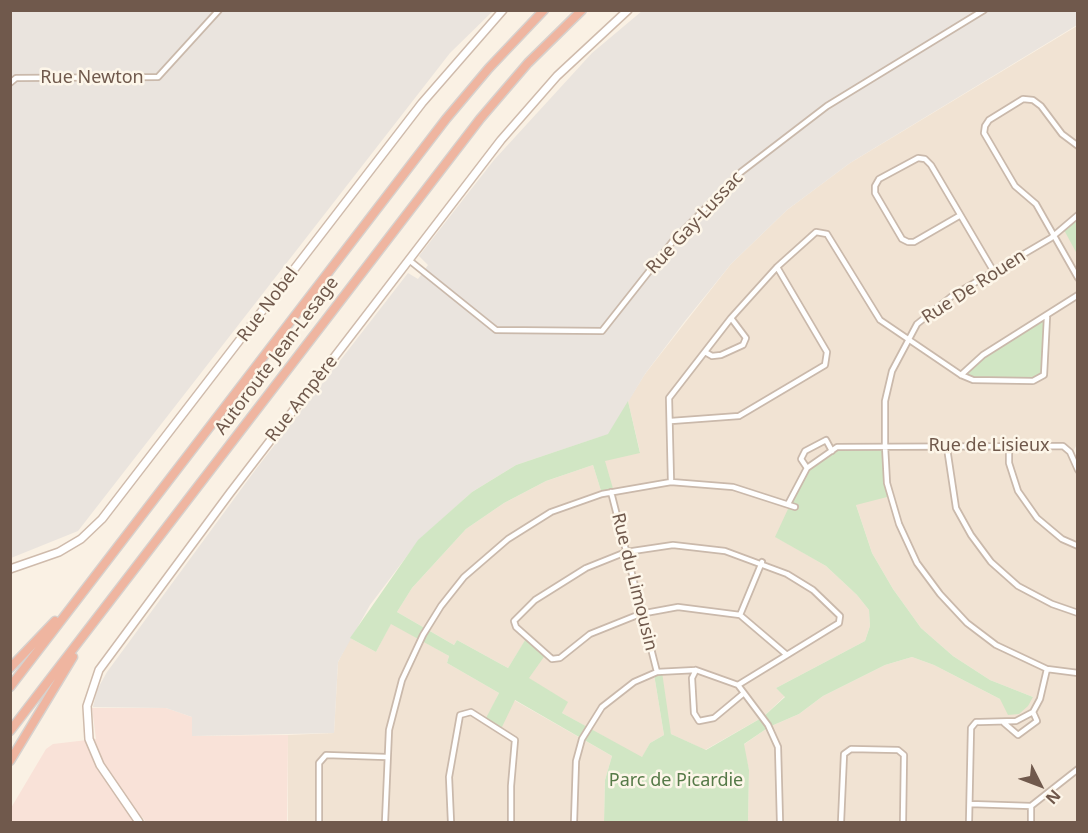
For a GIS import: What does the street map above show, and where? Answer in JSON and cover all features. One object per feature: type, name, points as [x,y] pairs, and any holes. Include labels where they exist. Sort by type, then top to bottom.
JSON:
[{"type":"highway","name":"Autoroute Jean-Lesage","points":[[10,687],[446,119],[489,68],[544,10]]},
{"type":"highway","name":"Autoroute Jean-Lesage","points":[[10,731],[480,119],[528,63],[582,10]]},
{"type":"highway","points":[[10,668],[88,586]]},
{"type":"highway","points":[[10,761],[102,611]]},
{"type":"street","name":"Rue Newton","points":[[10,83],[16,78],[158,77],[219,10]]},
{"type":"street","name":"Rue Nobel","points":[[10,569],[64,550],[88,533],[109,511],[418,109],[503,10]]},
{"type":"street","name":"Rue Ampère","points":[[139,822],[98,761],[90,743],[86,710],[94,681],[224,501],[527,109],[570,64],[628,10]]},
{"type":"street","name":"Rue Gay-Lussac","points":[[409,260],[496,330],[602,331],[674,241],[741,172],[827,106],[984,10]]},
{"type":"street","points":[[1077,147],[1062,134],[1041,106],[1033,100],[1023,99],[989,120],[985,126],[984,133],[1015,186],[1036,204],[1077,278]]},
{"type":"street","points":[[959,216],[914,242],[908,242],[902,239],[875,193],[875,186],[879,179],[918,158],[925,159],[931,165],[994,272]]},
{"type":"street","name":"Rue De Rouen","points":[[1077,215],[1053,236],[952,296],[916,324],[892,370],[885,401],[887,483],[899,524],[917,563],[967,623],[996,645],[1047,669],[1077,673]]},
{"type":"street","points":[[671,482],[669,398],[731,318],[777,267],[816,232],[827,234],[880,320],[906,340],[961,375],[974,380],[1038,380],[1044,375],[1047,317]]},
{"type":"street","points":[[671,421],[739,416],[825,365],[827,352],[777,267]]},
{"type":"street","points":[[961,375],[982,355],[1047,317],[1077,295]]},
{"type":"street","points":[[705,352],[712,356],[721,355],[743,345],[746,338],[731,318]]},
{"type":"street","points":[[788,504],[807,468],[832,451],[826,440],[805,452],[801,459],[807,468]]},
{"type":"street","name":"Rue de Lisieux","points":[[832,451],[837,447],[1063,446],[1071,452],[1077,470]]},
{"type":"street","points":[[1010,447],[1009,463],[1018,491],[1037,518],[1062,539],[1077,546]]},
{"type":"street","points":[[947,448],[956,508],[971,535],[991,562],[1018,586],[1052,604],[1077,613]]},
{"type":"street","points":[[385,822],[389,730],[402,680],[423,634],[464,577],[508,539],[551,512],[610,492],[671,482],[733,487],[795,507]]},
{"type":"street","name":"Rue du Limousin","points":[[610,492],[657,672]]},
{"type":"street","points":[[738,685],[787,655],[839,623],[840,616],[813,590],[787,574],[762,562],[725,551],[673,545],[626,552],[578,573],[535,600],[514,621],[516,627],[552,659],[561,658],[590,634],[640,614],[678,607],[740,615],[787,655]]},
{"type":"street","points":[[740,615],[762,562]]},
{"type":"street","points":[[969,822],[971,728],[975,722],[1016,722],[1033,712],[1040,699],[1047,669]]},
{"type":"street","points":[[696,670],[692,678],[692,690],[694,713],[699,721],[714,717],[744,693]]},
{"type":"street","points":[[574,822],[576,761],[584,735],[602,707],[634,682],[657,672],[696,670],[738,685],[768,725],[778,747],[780,822]]},
{"type":"street","points":[[451,822],[449,777],[460,715],[471,712],[515,740],[510,786],[511,822]]},
{"type":"street","points":[[1004,723],[1018,735],[1037,721],[1033,712]]},
{"type":"street","points":[[841,822],[844,754],[851,748],[898,750],[904,755],[903,822]]},
{"type":"street","points":[[319,822],[319,763],[327,755],[386,758]]},
{"type":"street","points":[[970,804],[1031,807],[1077,769]]},
{"type":"street","points":[[1031,807],[1031,822]]},
{"type":"shaded area","points":[[11,11],[493,11],[450,53],[78,531],[11,558]]},
{"type":"shaded area","points":[[642,11],[1077,11],[1077,25],[850,163],[787,210],[731,264],[685,321],[645,374],[609,434],[516,465],[472,492],[419,540],[370,605],[338,662],[334,733],[192,736],[192,717],[166,708],[93,707],[97,690],[107,672],[256,469],[408,273],[418,279],[428,265],[419,256],[494,160],[592,53]]},
{"type":"shaded area","points":[[1077,26],[1077,215],[1064,228],[1078,254],[1078,442],[1074,450],[1078,470],[1077,822],[748,822],[749,770],[743,745],[769,727],[799,714],[823,696],[885,665],[912,657],[934,665],[1000,699],[1033,697],[990,680],[953,656],[921,628],[893,589],[872,553],[856,505],[884,446],[776,537],[826,566],[857,595],[869,610],[870,626],[865,641],[776,688],[785,696],[763,717],[705,750],[671,734],[654,674],[664,735],[650,743],[642,758],[562,713],[567,702],[528,678],[527,638],[508,668],[457,640],[454,645],[397,612],[412,588],[466,529],[504,503],[546,481],[593,465],[602,494],[605,460],[640,452],[628,401],[645,374],[731,264],[787,210],[850,163]]},
{"type":"shaded area","points":[[391,623],[449,656],[447,663],[499,693],[486,720],[514,700],[612,756],[605,780],[604,822],[288,822],[288,735],[334,733],[338,662],[350,638],[376,652]]},
{"type":"shaded area","points":[[92,708],[166,708],[192,717],[192,736],[288,735],[287,822],[146,822],[142,817],[135,822],[11,822],[11,808],[46,749],[53,744],[96,739]]},
{"type":"green space","points":[[1077,215],[1077,254],[1063,228]]},
{"type":"green space","points":[[1047,317],[1046,368],[1038,380],[973,380],[961,375],[983,355]]},
{"type":"green space","name":"Parc de Picardie","points":[[628,401],[640,453],[605,461],[614,492],[602,494],[593,465],[546,481],[504,503],[466,529],[412,588],[397,612],[454,645],[457,640],[508,668],[527,637],[546,654],[529,678],[568,702],[562,713],[642,757],[650,743],[664,735],[654,674],[662,672],[671,734],[706,750],[763,717],[785,697],[776,688],[865,641],[870,626],[869,610],[857,595],[826,566],[775,537],[807,468],[837,447],[885,446],[891,496],[856,505],[872,553],[893,589],[921,628],[953,656],[990,680],[1033,697],[1028,706],[1019,714],[1008,715],[1000,699],[934,665],[912,657],[885,665],[823,696],[799,714],[769,727],[744,744],[749,770],[748,822],[604,822],[605,780],[612,756],[515,700],[501,729],[485,720],[499,693],[447,663],[449,656],[391,624],[376,652],[350,638],[418,540],[472,492],[516,465],[608,434]]}]
